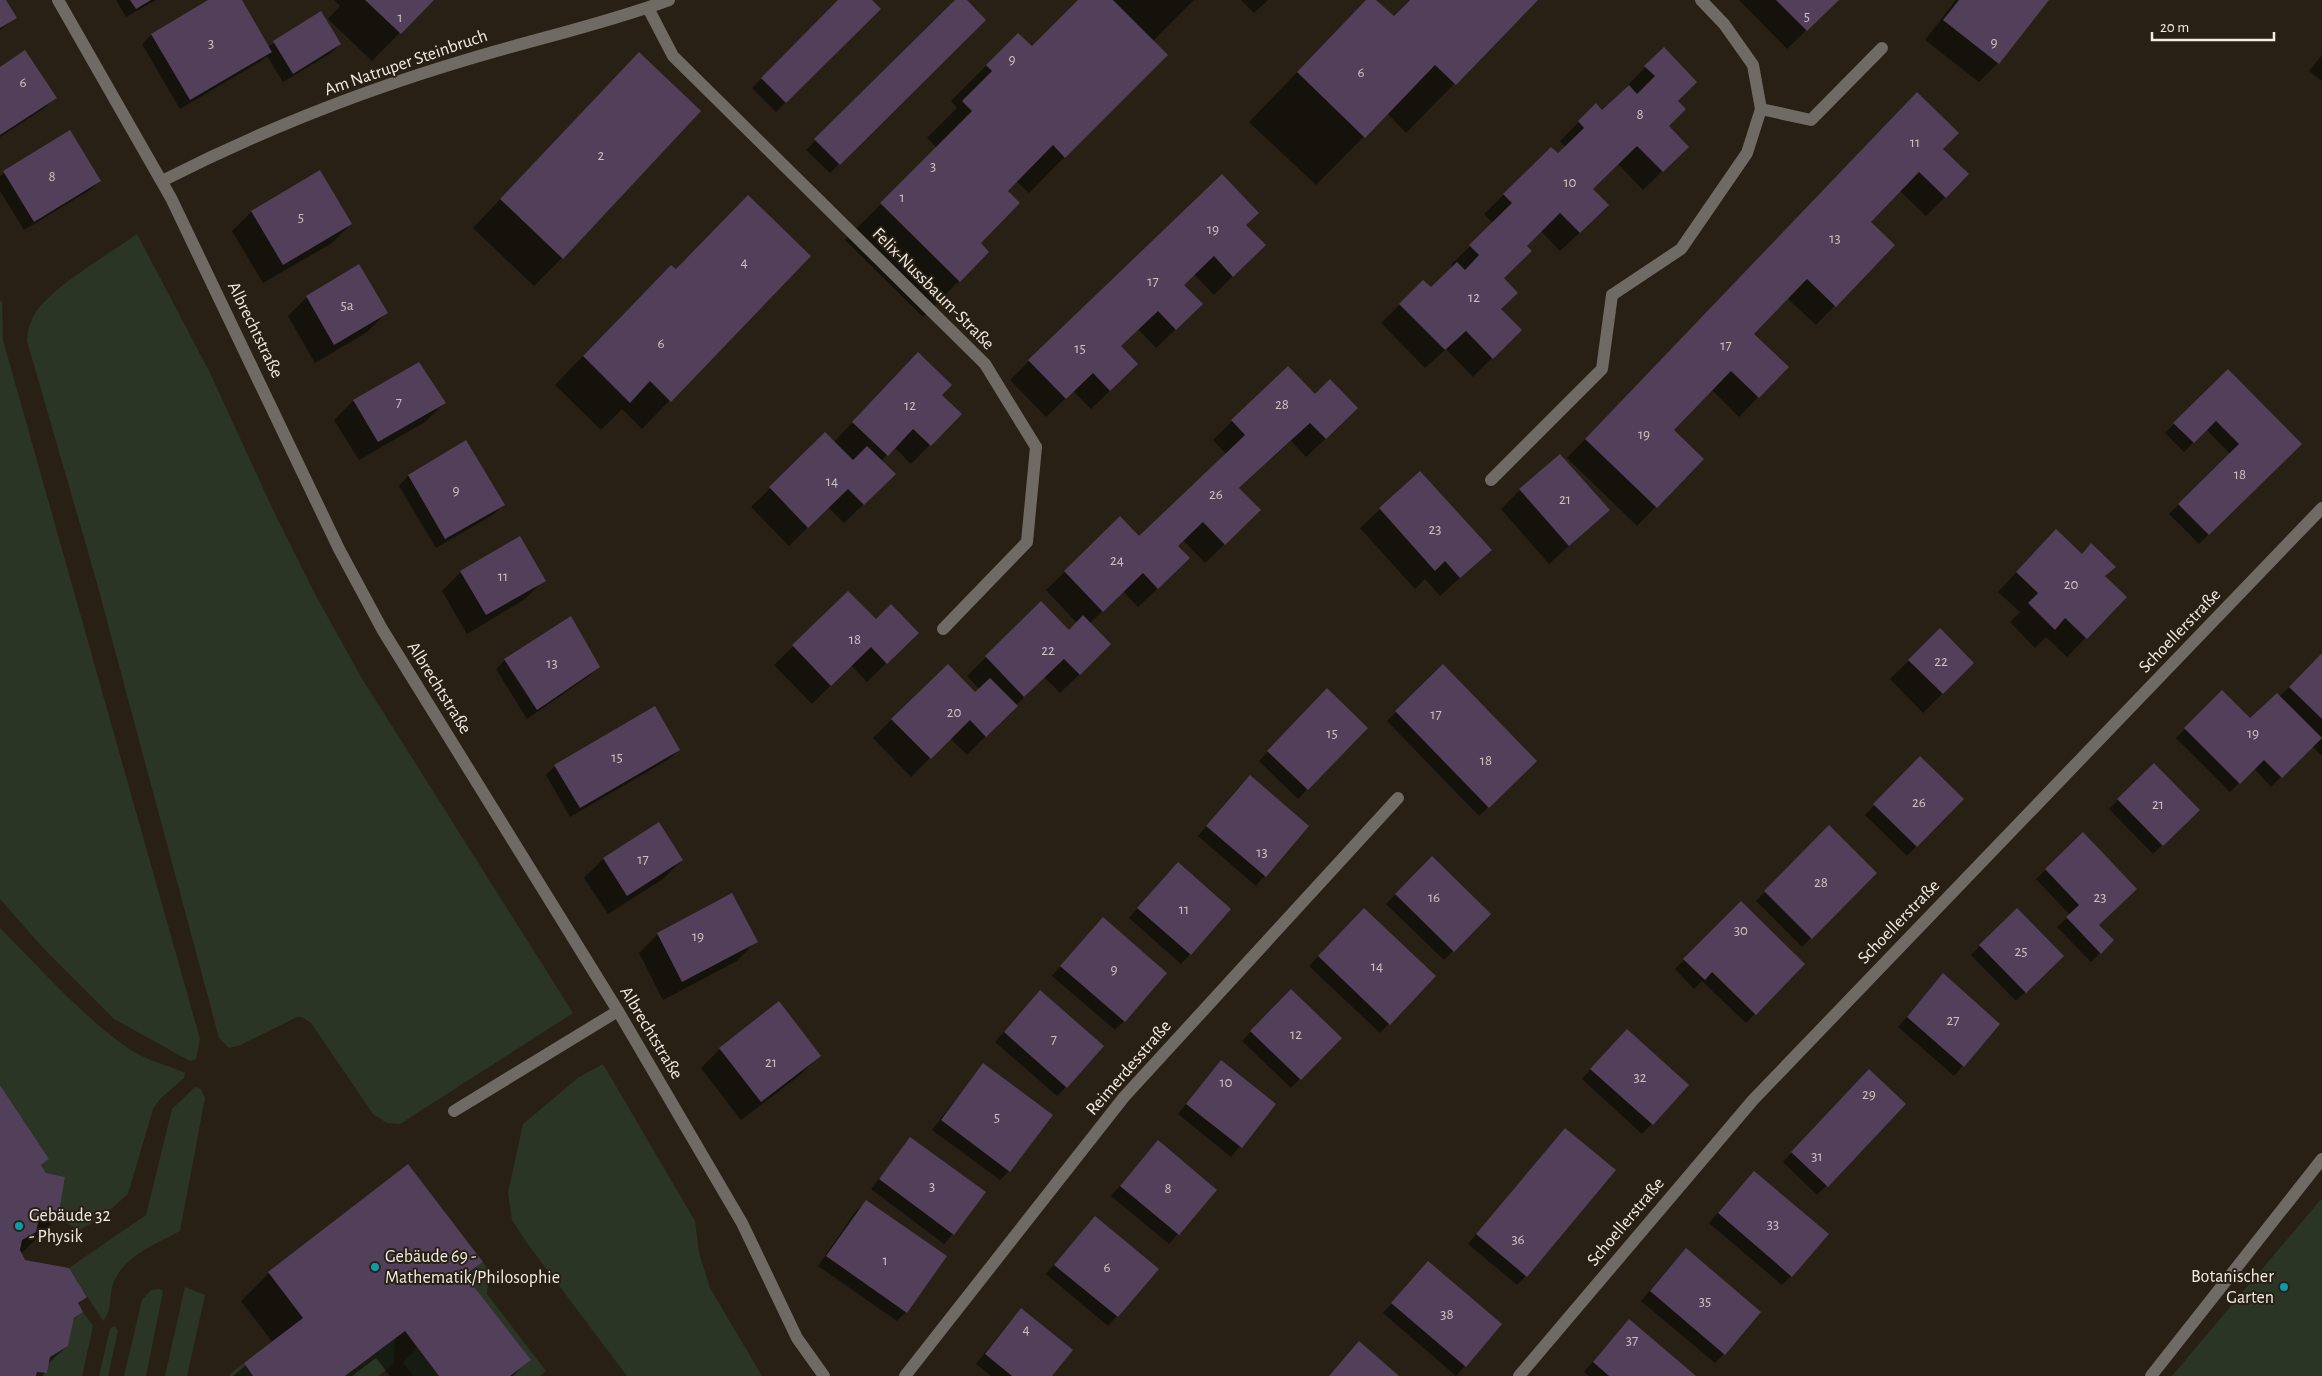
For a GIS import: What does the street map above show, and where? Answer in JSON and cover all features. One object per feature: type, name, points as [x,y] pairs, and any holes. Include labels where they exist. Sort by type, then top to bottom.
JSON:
[{"type":"street","name":"Albrechtstraße","points":[[58,0],[162,181],[253,365],[339,549],[382,628],[618,1011],[742,1223],[797,1338],[824,1376]]},
{"type":"street","name":"Am Natruper Steinbruch","points":[[162,181],[208,158],[342,102],[467,60],[648,8],[669,0]]},
{"type":"street","points":[[1491,480],[1602,369],[1612,295],[1681,249],[1747,153],[1761,109],[1753,65],[1724,24],[1701,0]]},
{"type":"street","name":"Felix-Nussbaum-Straße","points":[[648,8],[673,56],[985,364],[1036,448],[1027,542],[943,629]]},
{"type":"street","points":[[1761,109],[1811,120],[1882,48]]},
{"type":"street","name":"Schoellerstraße","points":[[1519,1376],[1753,1100],[2322,508]]},
{"type":"street","name":"Reimerdesstraße","points":[[905,1376],[1124,1097],[1398,798]]},
{"type":"street","points":[[454,1111],[618,1011]]},
{"type":"street","points":[[2151,1376],[2322,1160]]},
{"type":"green space","points":[[137,234],[210,373],[275,514],[315,594],[361,677],[573,1013],[400,1124],[387,1123],[373,1114],[311,1023],[302,1017],[297,1017],[238,1046],[229,1048],[219,1038],[95,576],[27,341],[32,319],[44,302],[83,270]]},
{"type":"green space","points":[[2,300],[3,340],[200,1039],[196,1059],[190,1061],[114,1019],[44,949],[0,899],[0,302]]},
{"type":"green space","points":[[0,928],[60,990],[108,1033],[132,1051],[185,1073],[184,1078],[161,1098],[153,1109],[128,1194],[102,1217],[80,1230],[58,1219],[65,1177],[46,1173],[41,1165],[49,1159],[0,1085]]},
{"type":"green space","points":[[603,1064],[695,1221],[699,1253],[710,1288],[762,1376],[627,1376],[527,1243],[512,1220],[508,1193],[523,1124],[579,1077]]},
{"type":"green space","points":[[195,1087],[201,1089],[205,1098],[180,1231],[141,1252],[124,1266],[113,1284],[108,1313],[103,1321],[69,1268],[146,1215],[172,1109]]},
{"type":"green space","name":"Botanischer Garten","points":[[2322,1198],[2322,1376],[2172,1376]]},
{"type":"green space","points":[[483,1262],[489,1271],[487,1294],[546,1371],[540,1376],[510,1376],[530,1360],[465,1275]]},
{"type":"green space","points":[[185,1287],[205,1295],[187,1376],[165,1376]]},
{"type":"green space","points":[[159,1289],[163,1291],[146,1376],[124,1376],[142,1300],[151,1290]]},
{"type":"green space","points":[[83,1312],[93,1326],[82,1376],[36,1376],[37,1372],[47,1373],[50,1357],[68,1346],[74,1318]]},
{"type":"green space","points":[[114,1326],[118,1330],[108,1376],[99,1376],[110,1329]]},
{"type":"green space","points":[[395,1338],[394,1364],[378,1376],[345,1376]]},
{"type":"green space","points":[[417,1347],[439,1376],[413,1376],[403,1363]]},
{"type":"green space","points":[[244,1363],[253,1376],[230,1376],[230,1374]]},
{"type":"building","points":[[0,0],[6,0],[17,18],[0,28]]},
{"type":"building","points":[[130,0],[151,0],[136,9]]},
{"type":"building","points":[[208,0],[242,0],[272,52],[190,100],[151,34]]},
{"type":"building","points":[[365,0],[434,0],[401,34]]},
{"type":"building","points":[[838,0],[872,0],[881,9],[786,103],[761,78]]},
{"type":"building","points":[[955,0],[967,0],[986,20],[840,165],[814,139]]},
{"type":"building","points":[[1078,0],[1113,0],[1168,55],[1065,158],[1053,145],[1008,191],[1020,203],[981,243],[989,252],[960,282],[880,203],[972,111],[962,101],[992,71],[986,65],[1018,33],[1032,46]]},
{"type":"building","points":[[1366,0],[1376,0],[1394,16],[1410,0],[1538,0],[1456,85],[1435,65],[1365,138],[1297,72]]},
{"type":"building","points":[[1776,0],[1839,0],[1807,31]]},
{"type":"building","points":[[1959,0],[2049,0],[1999,64],[1943,20]]},
{"type":"building","points":[[321,11],[341,44],[293,74],[273,41]]},
{"type":"building","points":[[1664,47],[1697,82],[1678,101],[1686,109],[1669,126],[1689,147],[1663,172],[1637,146],[1593,189],[1609,205],[1580,233],[1560,213],[1527,246],[1532,251],[1504,278],[1518,293],[1501,309],[1522,330],[1493,359],[1466,331],[1445,350],[1399,304],[1423,280],[1431,287],[1457,262],[1465,270],[1479,255],[1469,245],[1512,203],[1503,194],[1551,147],[1558,153],[1584,128],[1578,121],[1596,103],[1602,110],[1629,85],[1637,94],[1655,76],[1644,66]]},
{"type":"building","points":[[25,50],[57,98],[0,135],[0,67]]},
{"type":"building","points":[[639,52],[701,111],[563,259],[500,199]]},
{"type":"building","points":[[1917,92],[1959,133],[1943,149],[1969,174],[1946,198],[1919,172],[1871,222],[1895,245],[1836,307],[1807,279],[1754,334],[1789,367],[1759,398],[1731,371],[1674,430],[1704,459],[1657,508],[1585,439]]},
{"type":"building","points":[[70,130],[101,181],[34,222],[3,171]]},
{"type":"building","points":[[320,170],[352,224],[283,265],[251,211]]},
{"type":"building","points":[[1222,174],[1259,213],[1246,225],[1266,245],[1233,277],[1214,256],[1184,285],[1203,304],[1176,330],[1158,311],[1121,346],[1138,364],[1110,391],[1093,373],[1066,399],[1028,360]]},
{"type":"building","points":[[748,195],[811,256],[671,402],[650,381],[630,403],[583,356],[671,265],[676,269]]},
{"type":"building","points":[[359,264],[388,313],[334,345],[306,296]]},
{"type":"building","points":[[918,352],[952,385],[942,395],[962,414],[931,446],[913,429],[888,456],[852,422]]},
{"type":"building","points":[[419,362],[446,403],[378,442],[353,400]]},
{"type":"building","points":[[1288,366],[1315,394],[1330,379],[1358,408],[1326,439],[1310,423],[1239,488],[1261,510],[1225,545],[1203,522],[1178,546],[1190,558],[1158,589],[1143,573],[1103,612],[1064,571],[1120,516],[1139,536],[1245,435],[1231,420]]},
{"type":"building","points":[[2228,369],[2302,444],[2209,535],[2178,504],[2239,444],[2216,421],[2194,443],[2173,423]]},
{"type":"building","points":[[825,432],[853,460],[867,446],[896,474],[864,505],[848,489],[808,528],[769,487]]},
{"type":"building","points":[[466,440],[505,505],[445,539],[408,475]]},
{"type":"building","points":[[1560,454],[1610,510],[1569,546],[1519,489]]},
{"type":"building","points":[[1420,471],[1492,550],[1460,578],[1445,561],[1435,571],[1379,508]]},
{"type":"building","points":[[2056,529],[2082,554],[2091,543],[2116,567],[2105,576],[2127,597],[2087,639],[2065,618],[2055,630],[2028,603],[2038,593],[2016,572]]},
{"type":"building","points":[[520,536],[546,581],[486,615],[460,571]]},
{"type":"building","points":[[848,591],[876,619],[891,604],[919,633],[887,664],[871,647],[831,686],[792,645]]},
{"type":"building","points":[[1041,601],[1069,630],[1083,615],[1111,644],[1080,675],[1064,659],[1024,697],[985,656]]},
{"type":"building","points":[[571,616],[600,667],[537,710],[504,659]]},
{"type":"building","points":[[1940,628],[1974,663],[1943,694],[1908,660]]},
{"type":"building","points":[[2322,653],[2322,719],[2289,687]]},
{"type":"building","points":[[948,664],[975,692],[990,678],[1018,706],[986,737],[970,720],[931,759],[891,719]]},
{"type":"building","points":[[1443,664],[1537,761],[1489,808],[1395,711]]},
{"type":"building","points":[[1327,688],[1368,728],[1308,790],[1267,751]]},
{"type":"building","points":[[2222,690],[2250,718],[2277,693],[2322,738],[2282,778],[2264,760],[2240,784],[2184,728]]},
{"type":"building","points":[[655,706],[680,750],[580,808],[554,765]]},
{"type":"building","points":[[1920,756],[1964,799],[1917,847],[1873,804]]},
{"type":"building","points":[[2154,763],[2200,810],[2163,846],[2117,799]]},
{"type":"building","points":[[1250,775],[1309,826],[1266,877],[1206,826]]},
{"type":"building","points":[[659,822],[683,860],[627,896],[603,858]]},
{"type":"building","points":[[1829,825],[1877,873],[1812,939],[1764,891]]},
{"type":"building","points":[[2083,832],[2137,889],[2099,925],[2114,940],[2101,954],[2066,917],[2079,905],[2045,869]]},
{"type":"building","points":[[1432,856],[1491,914],[1454,952],[1395,894]]},
{"type":"building","points":[[1178,862],[1231,909],[1191,955],[1137,908]]},
{"type":"building","points":[[732,893],[758,942],[682,982],[657,933]]},
{"type":"building","points":[[1741,901],[1805,964],[1756,1015],[1712,972],[1705,980],[1683,959]]},
{"type":"building","points":[[1364,908],[1436,976],[1390,1025],[1318,956]]},
{"type":"building","points":[[2017,908],[2064,956],[2026,993],[1979,945]]},
{"type":"building","points":[[1103,917],[1167,973],[1125,1022],[1060,966]]},
{"type":"building","points":[[1943,973],[2000,1024],[1964,1067],[1907,1017]]},
{"type":"building","points":[[1291,989],[1342,1038],[1301,1080],[1250,1031]]},
{"type":"building","points":[[1040,990],[1104,1046],[1067,1088],[1004,1032]]},
{"type":"building","points":[[779,1001],[821,1056],[761,1102],[719,1048]]},
{"type":"building","points":[[1627,1029],[1689,1085],[1653,1125],[1590,1069]]},
{"type":"building","points":[[1221,1060],[1276,1104],[1242,1148],[1186,1104]]},
{"type":"building","points":[[983,1063],[1053,1115],[1010,1172],[941,1120]]},
{"type":"building","points":[[1869,1069],[1906,1104],[1828,1187],[1791,1152]]},
{"type":"building","name":"Gebäude 32 - Physik","points":[[0,1085],[49,1159],[41,1165],[46,1173],[65,1177],[58,1219],[39,1218],[36,1232],[22,1240],[20,1250],[25,1260],[69,1268],[87,1297],[78,1303],[83,1312],[74,1318],[68,1346],[50,1357],[47,1373],[37,1372],[36,1376],[0,1376]]},
{"type":"building","points":[[1565,1128],[1616,1170],[1527,1277],[1476,1234]]},
{"type":"building","points":[[910,1137],[986,1192],[954,1235],[879,1179]]},
{"type":"building","points":[[1158,1140],[1217,1190],[1179,1235],[1120,1186]]},
{"type":"building","name":"Gebäude 69 - Mathematik/Philosophie","points":[[408,1164],[483,1262],[465,1275],[531,1360],[510,1376],[439,1376],[405,1331],[345,1376],[253,1376],[244,1363],[303,1318],[268,1272]]},
{"type":"building","points":[[1754,1171],[1829,1234],[1792,1277],[1718,1213]]},
{"type":"building","points":[[866,1200],[947,1256],[907,1313],[826,1256]]},
{"type":"building","points":[[1095,1216],[1159,1269],[1118,1317],[1054,1265]]},
{"type":"building","points":[[1686,1248],[1761,1312],[1725,1355],[1650,1291]]},
{"type":"building","points":[[1428,1261],[1502,1324],[1466,1367],[1391,1303]]},
{"type":"building","points":[[1021,1308],[1073,1350],[1052,1376],[1012,1376],[985,1354]]},
{"type":"building","points":[[1629,1319],[1696,1376],[1609,1376],[1593,1362]]},
{"type":"building","points":[[1359,1341],[1399,1376],[1329,1376]]},
{"type":"place","name":"Gebäude 32 - Physik","points":[[19,1226]]},
{"type":"place","name":"Gebäude 69 - Mathematik/Philosophie","points":[[375,1267]]},
{"type":"place","name":"Botanischer Garten","points":[[2284,1287]]}]
